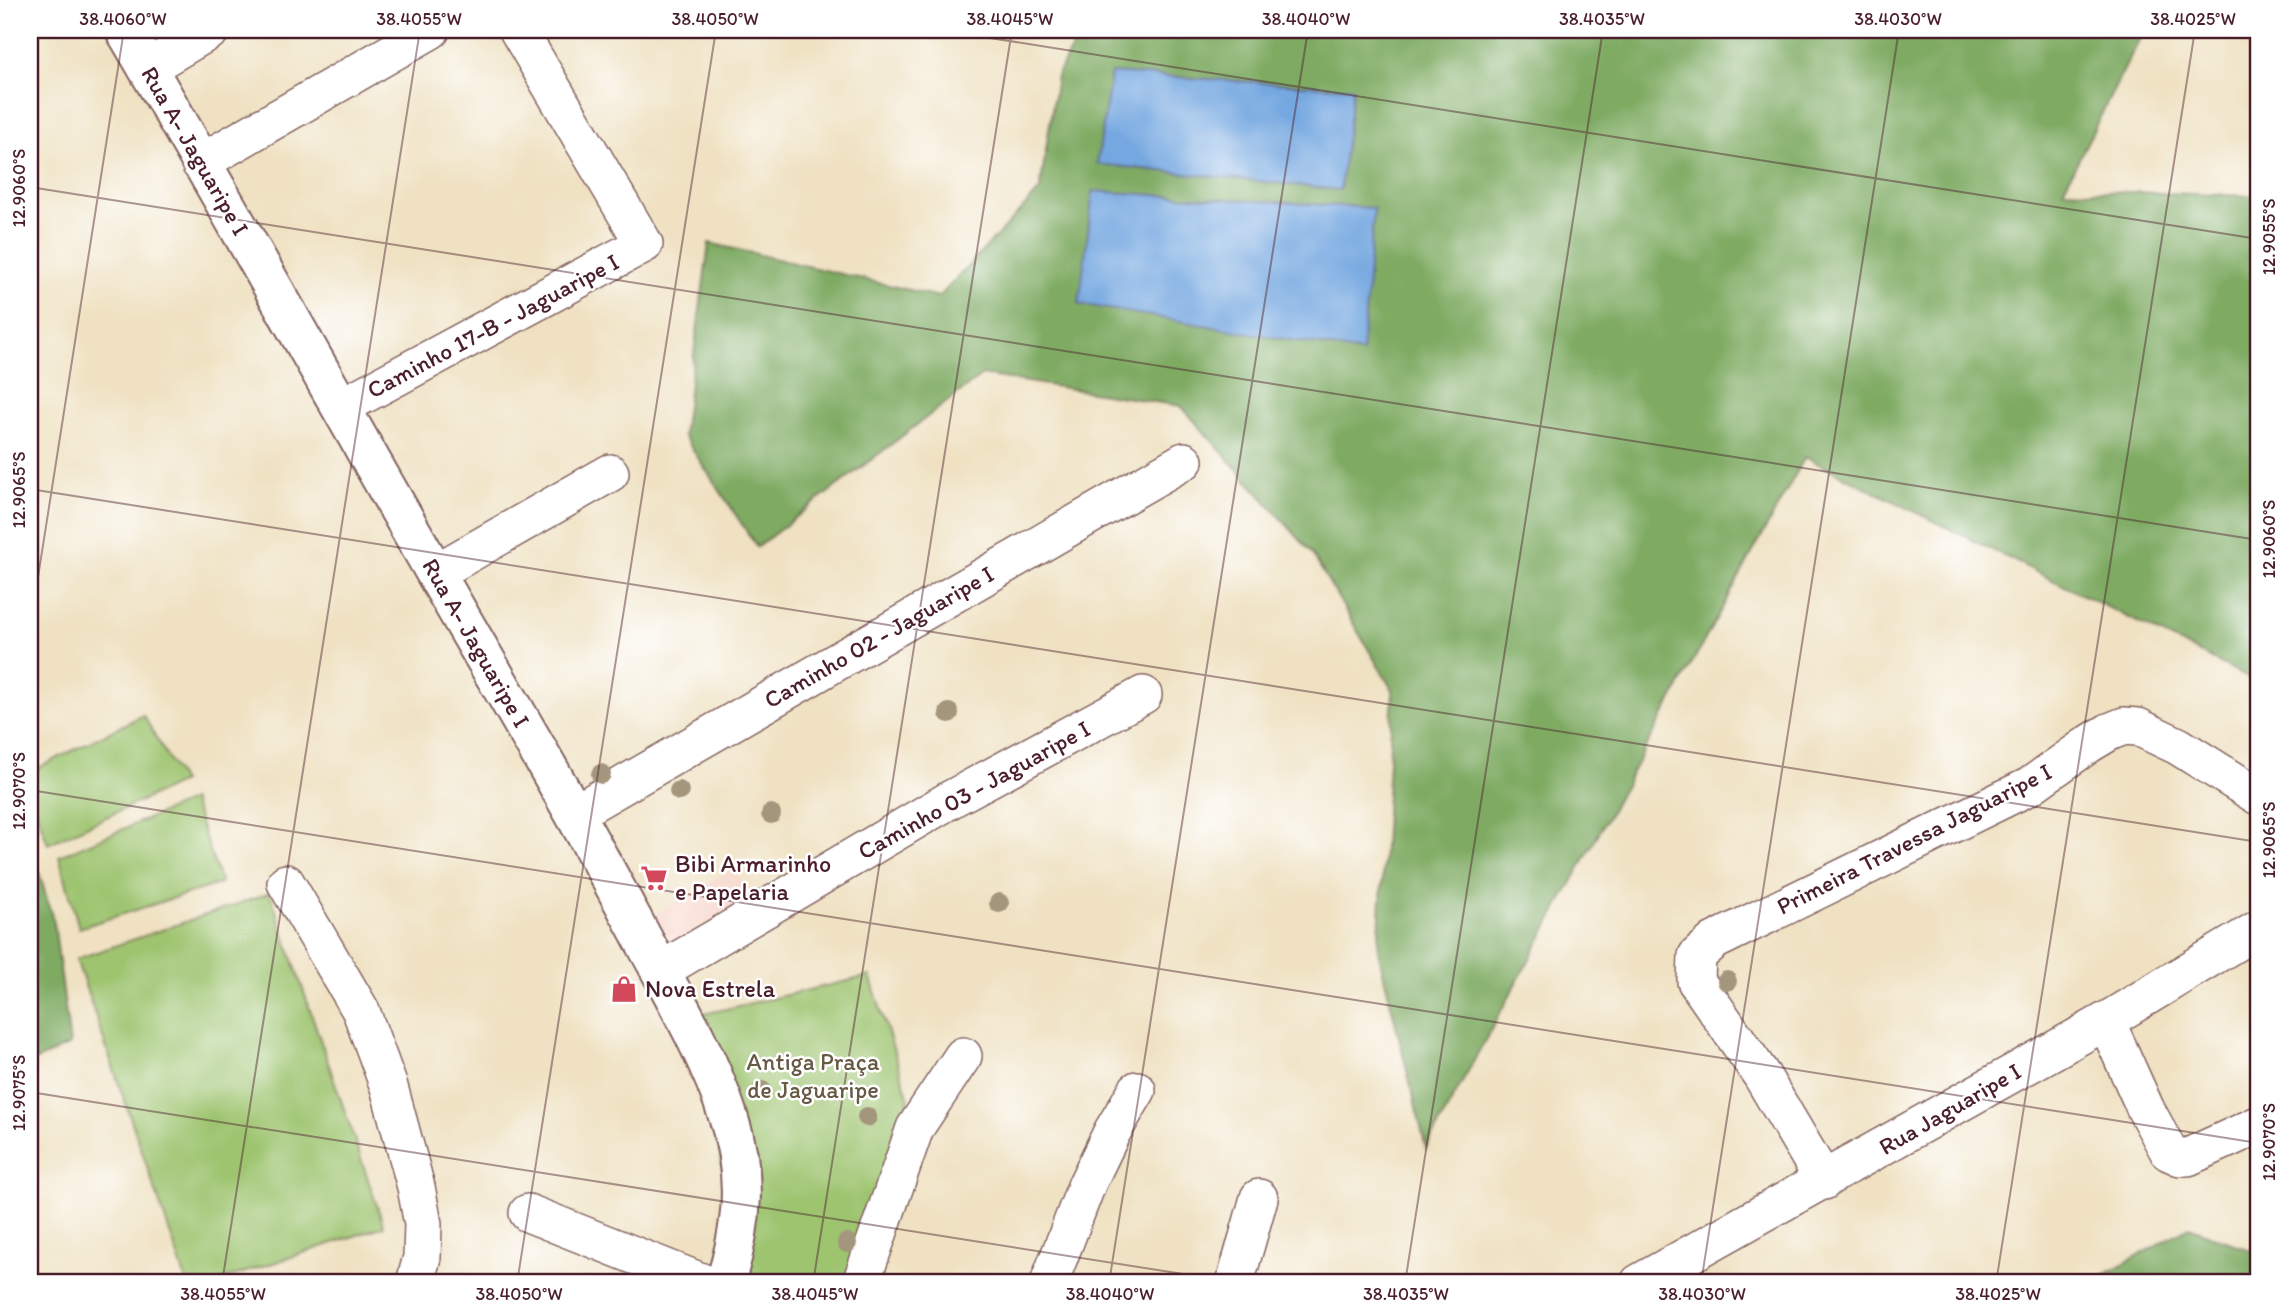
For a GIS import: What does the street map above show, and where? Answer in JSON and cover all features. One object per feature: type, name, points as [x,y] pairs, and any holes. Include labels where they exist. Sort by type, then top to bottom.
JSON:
[{"type":"main road","name":"Rua A- Jaguaripe I","points":[[125,30],[575,813],[660,971],[714,1079],[729,1118],[740,1164],[742,1198],[737,1245],[725,1283]]},
{"type":"street","points":[[147,68],[211,30]]},
{"type":"street","points":[[200,163],[431,30]]},
{"type":"street","name":"Caminho 17-B - Jaguaripe I","points":[[341,407],[644,244],[518,30]]},
{"type":"street","name":"Caminho 02 - Jaguaripe I","points":[[575,813],[1184,461]]},
{"type":"street","points":[[435,573],[610,473]]},
{"type":"street","name":"Caminho 03 - Jaguaripe I","points":[[660,971],[953,798],[1143,695]]},
{"type":"street","name":"Primeira Travessa Jaguaripe I","points":[[1824,1181],[1762,1076],[1696,981],[1697,956],[1714,941],[2030,786],[2089,744],[2124,726],[2138,727],[2178,746],[2258,796]]},
{"type":"street","points":[[286,883],[361,1011],[389,1087],[416,1187],[423,1224],[422,1257],[415,1283]]},
{"type":"street","name":"Rua Jaguaripe I","points":[[1639,1283],[2106,1021],[2258,929]]},
{"type":"street","points":[[2106,1021],[2146,1110],[2169,1152],[2188,1157],[2258,1125]]},
{"type":"street","points":[[861,1283],[915,1128],[963,1056]]},
{"type":"street","points":[[1049,1283],[1087,1184],[1112,1132],[1137,1090]]},
{"type":"street","points":[[1235,1283],[1259,1198]]},
{"type":"street","points":[[528,1213],[704,1283]]},
{"type":"shaded area","points":[[732,869],[745,884],[755,903],[673,953],[651,917]]},
{"type":"green space","points":[[1081,30],[2144,30],[2063,190],[2258,196],[2258,682],[1805,457],[1426,1148],[1378,951],[1393,691],[1311,552],[1181,406],[982,375],[757,547],[683,435],[709,243],[939,297],[1040,190],[1057,76]]},
{"type":"green space","points":[[143,715],[182,782],[48,844],[30,794],[30,772]]},
{"type":"green space","points":[[192,800],[221,883],[79,928],[59,856]]},
{"type":"green space","points":[[30,841],[54,923],[70,1045],[30,1063]]},
{"type":"green space","points":[[270,893],[384,1226],[213,1283],[187,1283],[76,959]]},
{"type":"green space","name":"Antiga Praça de Jaguaripe","points":[[870,976],[909,1099],[846,1283],[743,1283],[695,1016]]},
{"type":"green space","points":[[2189,1227],[2258,1253],[2258,1283],[2089,1283]]},
{"type":"water","points":[[1111,73],[1353,88],[1340,190],[1097,164]]},
{"type":"water","points":[[1093,191],[1374,208],[1362,352],[1079,304]]},
{"type":"place","name":"Bibi Armarinho e Papelaria","points":[[654,878]]},
{"type":"place","name":"Nova Estrela","points":[[624,989]]}]
